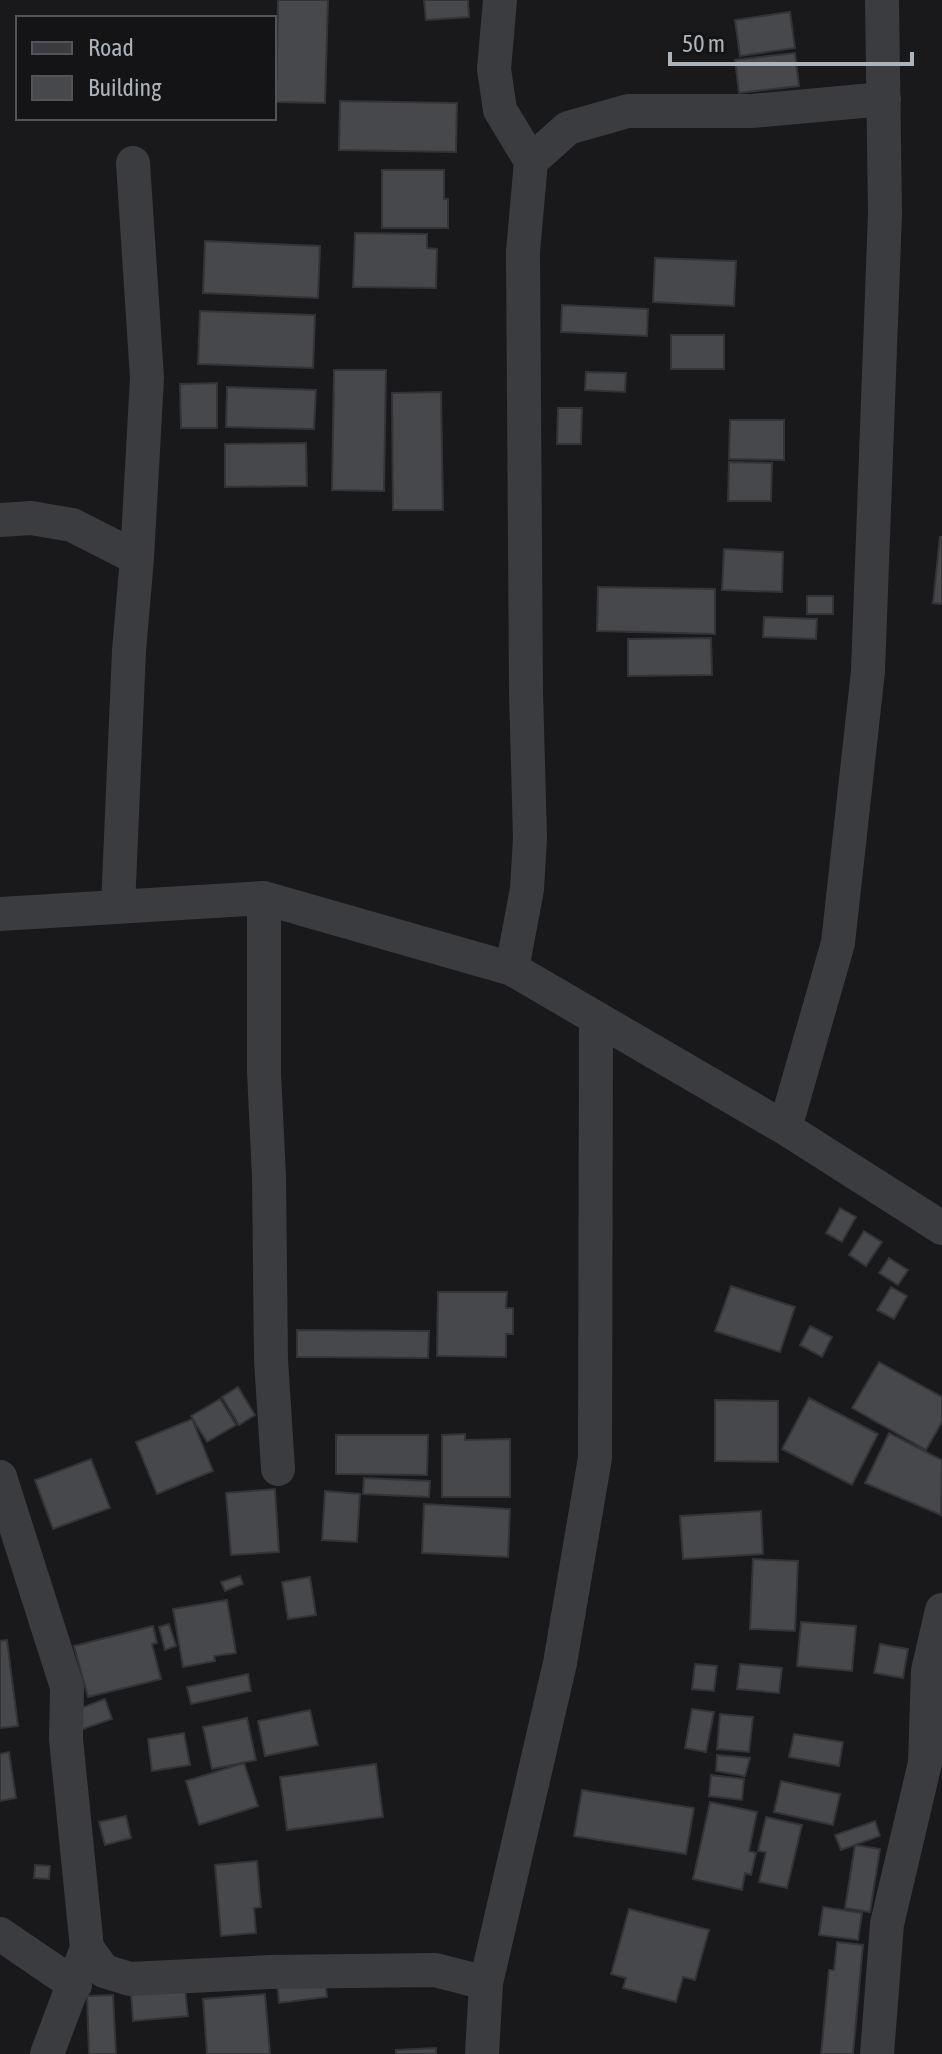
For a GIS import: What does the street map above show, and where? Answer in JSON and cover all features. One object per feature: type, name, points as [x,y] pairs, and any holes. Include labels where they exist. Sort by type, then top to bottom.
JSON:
[{"type":"street","points":[[500,0],[494,69],[500,110],[531,161],[523,252],[530,838],[527,889],[512,969]]},
{"type":"street","points":[[785,1128],[838,943],[868,671],[885,213],[882,0]]},
{"type":"street","points":[[531,161],[568,128],[628,111],[752,111],[884,99]]},
{"type":"street","points":[[118,907],[129,651],[147,378],[133,163]]},
{"type":"street","points":[[0,520],[31,518],[72,525],[137,558]]},
{"type":"street","points":[[0,914],[264,898],[512,969],[785,1128],[942,1228]]},
{"type":"street","points":[[264,898],[264,1072],[269,1176],[271,1360],[278,1469]]},
{"type":"street","points":[[492,2053],[486,1983],[560,1663],[595,1458],[596,1019]]},
{"type":"street","points":[[0,1477],[67,1687],[66,1739],[87,1948],[75,1985],[61,2010],[47,2054]]},
{"type":"street","points":[[877,2054],[887,1924],[933,1764],[928,1671],[942,1610]]},
{"type":"street","points":[[0,1934],[75,1985]]},
{"type":"street","points":[[87,1948],[104,1971],[130,1979],[270,1972],[435,1970],[486,1983]]},
{"type":"building","points":[[278,0],[328,0],[325,103],[276,102]]},
{"type":"building","points":[[424,0],[468,0],[469,17],[426,20]]},
{"type":"building","points":[[790,12],[795,48],[740,56],[735,20]]},
{"type":"building","points":[[795,53],[799,86],[739,93],[735,60]]},
{"type":"building","points":[[340,101],[457,103],[456,152],[339,150]]},
{"type":"building","points":[[382,170],[444,170],[448,228],[382,228]]},
{"type":"building","points":[[355,233],[427,234],[427,248],[437,249],[436,288],[353,287]]},
{"type":"building","points":[[205,241],[320,246],[318,298],[203,293]]},
{"type":"building","points":[[655,258],[736,261],[734,306],[653,302]]},
{"type":"building","points":[[562,305],[648,309],[647,336],[561,332]]},
{"type":"building","points":[[200,311],[315,315],[313,368],[198,364]]},
{"type":"building","points":[[671,335],[724,335],[724,369],[671,369]]},
{"type":"building","points":[[334,370],[386,370],[384,491],[332,490]]},
{"type":"building","points":[[586,372],[626,373],[625,392],[585,390]]},
{"type":"building","points":[[217,383],[217,428],[181,428],[180,384]]},
{"type":"building","points":[[227,387],[316,390],[314,429],[226,427]]},
{"type":"building","points":[[441,392],[443,510],[393,510],[392,393]]},
{"type":"building","points":[[558,408],[582,408],[581,444],[557,444]]},
{"type":"building","points":[[730,420],[784,420],[784,460],[729,459]]},
{"type":"building","points":[[306,443],[307,486],[225,487],[225,444]]},
{"type":"building","points":[[729,462],[772,463],[771,501],[728,501]]},
{"type":"building","points":[[942,537],[942,604],[933,603]]},
{"type":"building","points":[[724,549],[783,552],[782,592],[722,590]]},
{"type":"building","points":[[598,587],[715,589],[715,634],[597,631]]},
{"type":"building","points":[[807,596],[833,596],[833,614],[807,614]]},
{"type":"building","points":[[764,617],[817,619],[816,639],[763,637]]},
{"type":"building","points":[[711,638],[712,675],[628,676],[628,639]]},
{"type":"building","points":[[840,1208],[856,1217],[842,1242],[826,1233]]},
{"type":"building","points":[[864,1231],[882,1242],[866,1266],[849,1255]]},
{"type":"building","points":[[889,1258],[908,1270],[898,1285],[879,1273]]},
{"type":"building","points":[[731,1286],[795,1307],[780,1352],[715,1331]]},
{"type":"building","points":[[891,1287],[907,1296],[894,1319],[877,1310]]},
{"type":"building","points":[[438,1292],[507,1292],[506,1308],[513,1308],[513,1334],[506,1334],[506,1357],[437,1356]]},
{"type":"building","points":[[810,1326],[832,1337],[822,1357],[800,1345]]},
{"type":"building","points":[[297,1330],[429,1331],[428,1358],[297,1357]]},
{"type":"building","points":[[879,1362],[942,1397],[942,1422],[926,1450],[852,1408]]},
{"type":"building","points":[[238,1387],[255,1415],[239,1425],[222,1397]]},
{"type":"building","points":[[809,1398],[878,1434],[852,1485],[782,1449]]},
{"type":"building","points":[[220,1399],[236,1425],[207,1442],[191,1416]]},
{"type":"building","points":[[715,1400],[778,1401],[778,1462],[715,1461]]},
{"type":"building","points":[[192,1419],[213,1471],[157,1494],[136,1442]]},
{"type":"building","points":[[889,1433],[942,1460],[941,1515],[865,1483]]},
{"type":"building","points":[[465,1434],[465,1440],[510,1439],[510,1497],[442,1497],[442,1435]]},
{"type":"building","points":[[336,1435],[428,1435],[427,1475],[336,1474]]},
{"type":"building","points":[[91,1459],[110,1508],[53,1529],[35,1480]]},
{"type":"building","points":[[364,1478],[430,1481],[429,1497],[363,1494]]},
{"type":"building","points":[[275,1489],[279,1552],[231,1555],[226,1493]]},
{"type":"building","points":[[325,1491],[360,1494],[357,1542],[322,1540]]},
{"type":"building","points":[[424,1504],[510,1509],[508,1557],[422,1553]]},
{"type":"building","points":[[761,1511],[763,1554],[683,1559],[680,1516]]},
{"type":"building","points":[[753,1559],[798,1561],[795,1631],[750,1629]]},
{"type":"building","points":[[240,1576],[243,1584],[225,1591],[221,1582]]},
{"type":"building","points":[[310,1577],[316,1615],[288,1619],[282,1582]]},
{"type":"building","points":[[227,1600],[236,1653],[214,1656],[215,1661],[183,1667],[173,1609]]},
{"type":"building","points":[[801,1622],[856,1626],[852,1671],[797,1666]]},
{"type":"building","points":[[169,1624],[176,1646],[165,1650],[159,1627]]},
{"type":"building","points":[[153,1626],[157,1643],[152,1644],[161,1679],[88,1697],[74,1646]]},
{"type":"building","points":[[7,1640],[18,1726],[0,1728],[0,1641]]},
{"type":"building","points":[[880,1644],[908,1649],[903,1678],[874,1673]]},
{"type":"building","points":[[695,1664],[717,1666],[714,1691],[692,1689]]},
{"type":"building","points":[[740,1664],[782,1668],[779,1693],[737,1689]]},
{"type":"building","points":[[248,1674],[251,1691],[191,1704],[187,1687]]},
{"type":"building","points":[[105,1699],[112,1719],[80,1730],[73,1711]]},
{"type":"building","points":[[692,1709],[714,1712],[706,1752],[685,1748]]},
{"type":"building","points":[[310,1710],[318,1745],[265,1756],[258,1721]]},
{"type":"building","points":[[720,1714],[753,1717],[749,1752],[717,1749]]},
{"type":"building","points":[[247,1718],[256,1760],[212,1769],[203,1727]]},
{"type":"building","points":[[184,1733],[190,1765],[152,1771],[148,1739]]},
{"type":"building","points":[[794,1734],[843,1742],[839,1766],[789,1757]]},
{"type":"building","points":[[9,1752],[16,1798],[0,1801],[0,1754]]},
{"type":"building","points":[[717,1755],[750,1758],[745,1776],[716,1771]]},
{"type":"building","points":[[244,1763],[258,1806],[199,1825],[186,1781]]},
{"type":"building","points":[[376,1764],[383,1817],[287,1830],[280,1777]]},
{"type":"building","points":[[711,1775],[744,1779],[742,1800],[709,1796]]},
{"type":"building","points":[[781,1781],[840,1794],[833,1825],[774,1812]]},
{"type":"building","points":[[582,1790],[694,1808],[686,1854],[574,1836]]},
{"type":"building","points":[[710,1802],[757,1812],[749,1851],[756,1853],[751,1875],[745,1873],[742,1890],[693,1879]]},
{"type":"building","points":[[126,1816],[131,1838],[105,1845],[99,1822]]},
{"type":"building","points":[[766,1817],[802,1825],[787,1888],[759,1882],[766,1852],[758,1851]]},
{"type":"building","points":[[875,1821],[880,1836],[841,1850],[835,1835]]},
{"type":"building","points":[[855,1845],[880,1849],[870,1912],[845,1908]]},
{"type":"building","points":[[257,1861],[261,1907],[254,1908],[256,1933],[221,1936],[215,1865]]},
{"type":"building","points":[[35,1865],[50,1866],[49,1879],[34,1878]]},
{"type":"building","points":[[823,1907],[862,1913],[858,1940],[819,1935]]},
{"type":"building","points":[[629,1909],[709,1930],[695,1980],[683,1977],[676,2002],[623,1988],[626,1978],[611,1974]]},
{"type":"building","points":[[837,1942],[863,1945],[853,2054],[821,2054],[829,1970],[834,1970]]},
{"type":"building","points":[[324,1975],[327,1997],[279,2003],[277,1980]]},
{"type":"building","points":[[185,1989],[188,2016],[133,2021],[131,1994]]},
{"type":"building","points":[[265,1994],[270,2054],[207,2054],[203,1999]]},
{"type":"building","points":[[113,1995],[116,2054],[89,2054],[87,1996]]},
{"type":"building","points":[[436,2048],[436,2054],[396,2054],[396,2050]]}]
